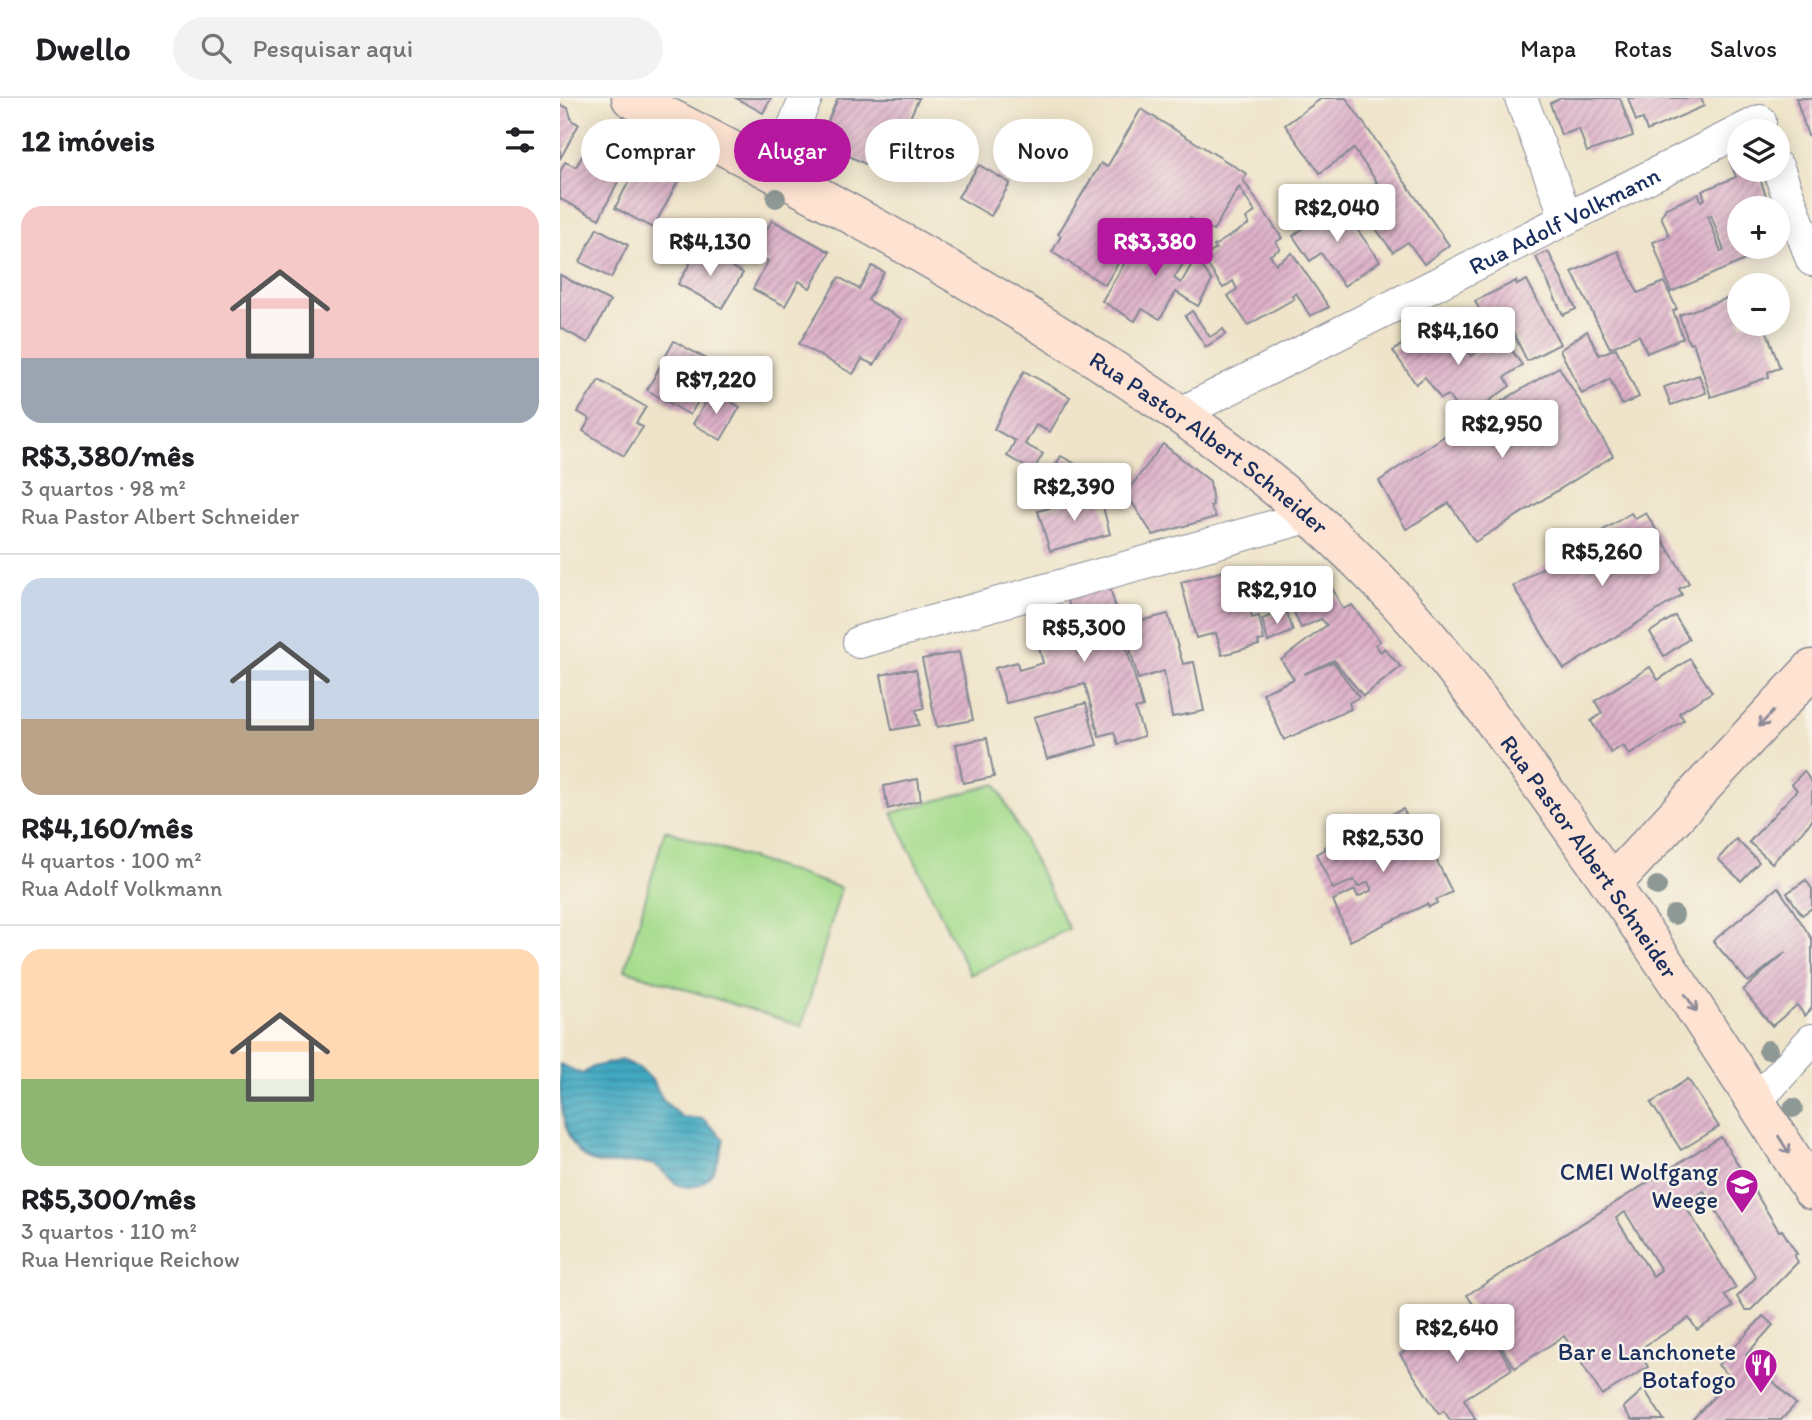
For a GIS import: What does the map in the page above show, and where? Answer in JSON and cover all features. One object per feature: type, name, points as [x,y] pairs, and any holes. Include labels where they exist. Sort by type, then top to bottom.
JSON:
[{"type":"main road","name":"Rua Pastor Albert Schneider","points":[[631,98],[734,151]]},
{"type":"main road","name":"Rua Pastor Albert Schneider","points":[[794,182],[977,283],[1181,413],[1244,459],[1311,516],[1383,585],[1494,720],[1612,884],[1812,1189]]},
{"type":"main road","points":[[1612,884],[1812,669]]},
{"type":"street","points":[[797,119],[806,98]]},
{"type":"street","points":[[1521,98],[1566,217]]},
{"type":"street","name":"Rua Adolf Volkmann","points":[[1181,413],[1759,117]]},
{"type":"street","points":[[1783,182],[1812,260]]},
{"type":"street","points":[[859,642],[1311,516]]},
{"type":"street","points":[[1756,1101],[1812,1040]]},
{"type":"green space","points":[[996,784],[1069,929],[970,975],[892,813]]},
{"type":"green space","points":[[665,830],[841,888],[802,1026],[625,970]]},
{"type":"water","points":[[621,1060],[639,1068],[652,1080],[664,1101],[682,1117],[703,1119],[724,1139],[720,1157],[706,1181],[690,1187],[672,1181],[654,1165],[605,1164],[590,1160],[579,1152],[571,1141],[562,1111],[560,1064],[582,1074],[593,1067]]},
{"type":"building","points":[[736,98],[771,98],[763,113]]},
{"type":"building","points":[[838,98],[919,98],[909,119],[865,119],[865,164],[851,157],[851,119],[829,119]]},
{"type":"building","points":[[1322,98],[1346,98],[1449,245],[1424,264],[1408,242],[1393,252],[1354,199],[1377,182],[1354,149],[1320,173],[1285,125]]},
{"type":"building","points":[[1561,98],[1620,98],[1633,136],[1587,152],[1579,129],[1561,135],[1550,103]]},
{"type":"building","points":[[1628,98],[1701,98],[1704,106],[1647,131],[1643,119],[1636,121]]},
{"type":"building","points":[[1796,98],[1812,98],[1812,135],[1808,136]]},
{"type":"building","points":[[560,105],[568,108],[572,121],[579,124],[560,159]]},
{"type":"building","points":[[1141,109],[1247,174],[1243,180],[1282,238],[1276,242],[1280,249],[1270,255],[1276,264],[1292,253],[1329,307],[1310,316],[1296,293],[1292,296],[1294,299],[1248,325],[1228,296],[1237,289],[1233,281],[1223,288],[1203,258],[1216,249],[1214,246],[1249,224],[1246,218],[1255,212],[1239,187],[1213,231],[1190,218],[1184,229],[1201,238],[1204,244],[1199,253],[1144,220],[1105,285],[1052,252],[1061,236],[1058,234],[1089,182],[1093,182],[1093,176],[1101,163],[1107,167]]},
{"type":"building","points":[[581,158],[581,182],[618,182],[599,219],[560,199],[560,172],[565,162],[576,167]]},
{"type":"building","points":[[979,165],[993,173],[993,182],[1010,183],[991,216],[958,197],[968,182],[979,182]]},
{"type":"building","points":[[1727,181],[1761,182],[1766,196],[1727,196],[1727,259],[1747,259],[1671,292],[1653,242],[1669,236],[1661,216],[1666,208],[1699,194],[1701,201],[1705,199],[1702,191]],"holes":[[[1711,215],[1724,251],[1721,252],[1708,216]]]},
{"type":"building","points":[[628,182],[678,182],[653,228],[615,208]]},
{"type":"building","points":[[1337,202],[1380,261],[1344,286],[1321,253],[1310,261],[1293,236]]},
{"type":"building","points":[[772,220],[830,252],[810,288],[799,281],[785,306],[753,289],[768,261],[754,253]]},
{"type":"building","points":[[1147,225],[1190,253],[1174,278],[1181,283],[1196,257],[1212,281],[1198,306],[1176,292],[1160,319],[1142,309],[1135,321],[1102,301]]},
{"type":"building","points":[[597,228],[628,245],[611,278],[580,262]]},
{"type":"building","points":[[699,248],[743,273],[722,308],[678,284]]},
{"type":"building","points":[[1548,251],[1576,309],[1563,315],[1536,257]]},
{"type":"building","points":[[1618,251],[1638,293],[1664,282],[1677,309],[1673,311],[1683,338],[1647,353],[1639,335],[1610,348],[1572,272]]},
{"type":"building","points":[[872,266],[884,272],[868,300],[902,319],[874,365],[862,359],[853,374],[799,344],[839,277],[859,289]]},
{"type":"building","points":[[560,275],[610,301],[588,343],[560,328]]},
{"type":"building","points":[[1527,280],[1560,344],[1527,361],[1513,332],[1495,340],[1475,301],[1516,281],[1517,285]]},
{"type":"building","points":[[1727,298],[1727,336],[1768,336],[1780,368],[1768,372],[1769,377],[1711,397],[1693,342],[1689,343],[1679,315]]},
{"type":"building","points":[[1192,311],[1210,337],[1223,329],[1226,334],[1206,347],[1185,316]]},
{"type":"building","points":[[1437,319],[1446,333],[1452,329],[1471,356],[1497,340],[1501,347],[1507,343],[1522,365],[1505,377],[1510,386],[1468,416],[1463,409],[1459,412],[1448,395],[1441,399],[1425,377],[1416,384],[1393,351]]},
{"type":"building","points":[[1587,331],[1599,355],[1616,348],[1639,397],[1622,405],[1610,379],[1582,394],[1560,350]]},
{"type":"building","points":[[674,341],[719,366],[690,415],[647,390]]},
{"type":"building","points":[[1559,367],[1613,456],[1475,542],[1449,503],[1406,529],[1379,481],[1453,430]]},
{"type":"building","points":[[1024,371],[1070,397],[1050,432],[1036,425],[1025,444],[1043,454],[1033,471],[1007,456],[1015,441],[994,429]]},
{"type":"building","points":[[1699,375],[1706,393],[1671,405],[1664,387]]},
{"type":"building","points":[[599,380],[646,407],[636,423],[643,427],[624,456],[583,431],[590,419],[578,412]]},
{"type":"building","points":[[712,391],[740,407],[721,440],[693,424]]},
{"type":"building","points":[[1163,444],[1210,481],[1213,505],[1210,506],[1216,517],[1153,535],[1126,493]]},
{"type":"building","points":[[1061,456],[1088,471],[1077,490],[1050,475]]},
{"type":"building","points":[[1100,495],[1110,534],[1050,551],[1038,511]]},
{"type":"building","points":[[1631,513],[1635,519],[1646,513],[1689,583],[1679,589],[1682,595],[1564,669],[1513,586]]},
{"type":"building","points":[[1240,567],[1252,618],[1259,616],[1264,640],[1258,641],[1259,645],[1222,655],[1216,633],[1196,638],[1181,582]]},
{"type":"building","points":[[1328,580],[1343,609],[1352,605],[1380,641],[1375,645],[1381,652],[1384,648],[1401,667],[1363,696],[1334,660],[1304,674],[1333,662],[1359,697],[1349,703],[1351,709],[1284,740],[1263,693],[1294,679],[1281,660],[1327,625],[1321,619],[1301,628],[1292,608],[1298,605],[1293,595]]},
{"type":"building","points":[[1109,584],[1143,707],[1135,709],[1144,736],[1118,744],[1114,732],[1099,736],[1085,684],[1006,703],[995,668],[1017,662],[1019,670],[1043,663],[1034,627],[1067,618],[1078,654],[1067,595]]},
{"type":"building","points":[[1286,610],[1293,631],[1268,642],[1262,619]]},
{"type":"building","points":[[1168,614],[1183,664],[1194,662],[1204,711],[1172,717],[1164,671],[1138,679],[1124,625]]},
{"type":"building","points":[[1675,616],[1689,639],[1664,656],[1650,632]]},
{"type":"building","points":[[959,652],[973,720],[937,727],[922,659]]},
{"type":"building","points":[[1690,659],[1712,692],[1679,713],[1684,720],[1629,755],[1623,745],[1611,753],[1591,721],[1602,713],[1595,701],[1650,667],[1658,680]]},
{"type":"building","points":[[916,670],[924,708],[916,710],[919,725],[892,730],[881,675]]},
{"type":"building","points":[[1086,703],[1097,745],[1047,759],[1034,717]]},
{"type":"building","points":[[987,738],[994,777],[963,783],[956,744]]},
{"type":"building","points":[[1804,771],[1812,783],[1812,821],[1772,863],[1749,842],[1797,790],[1792,784]]},
{"type":"building","points":[[918,779],[921,800],[888,809],[884,786]]},
{"type":"building","points":[[1403,809],[1425,852],[1431,849],[1452,892],[1429,907],[1427,904],[1350,941],[1333,900],[1355,890],[1358,897],[1372,890],[1368,882],[1358,887],[1354,880],[1333,889],[1316,854],[1325,849],[1324,847]]},
{"type":"building","points":[[1736,839],[1759,862],[1741,881],[1718,859]]},
{"type":"building","points":[[1806,880],[1812,889],[1812,908],[1802,915],[1787,893]]},
{"type":"building","points":[[1778,887],[1812,939],[1812,1008],[1805,1016],[1797,1005],[1772,1026],[1743,990],[1786,952],[1748,982],[1713,941]]},
{"type":"building","points":[[1688,1079],[1719,1127],[1681,1150],[1651,1103]]},
{"type":"building","points":[[1721,1137],[1779,1231],[1782,1230],[1797,1254],[1794,1255],[1798,1262],[1751,1310],[1745,1310],[1737,1297],[1756,1277],[1704,1191],[1684,1204],[1736,1288],[1724,1295],[1733,1307],[1697,1330],[1689,1318],[1638,1350],[1648,1367],[1602,1395],[1564,1336],[1515,1368],[1467,1295]],"holes":[[[1625,1212],[1661,1270],[1653,1276],[1616,1218]]]},
{"type":"building","points":[[1475,1308],[1512,1369],[1464,1399],[1476,1420],[1450,1420],[1444,1411],[1439,1414],[1400,1354]]},
{"type":"building","points":[[1763,1316],[1773,1325],[1746,1355],[1796,1404],[1781,1420],[1692,1420],[1731,1378],[1718,1365]]},
{"type":"building","points":[[1644,1389],[1664,1420],[1632,1420],[1623,1408]]},
{"type":"place","name":"CMEI Wolfgang Weege","points":[[1742,1215]]},
{"type":"place","name":"Bar e Lanchonete Botafogo","points":[[1761,1395]]}]
